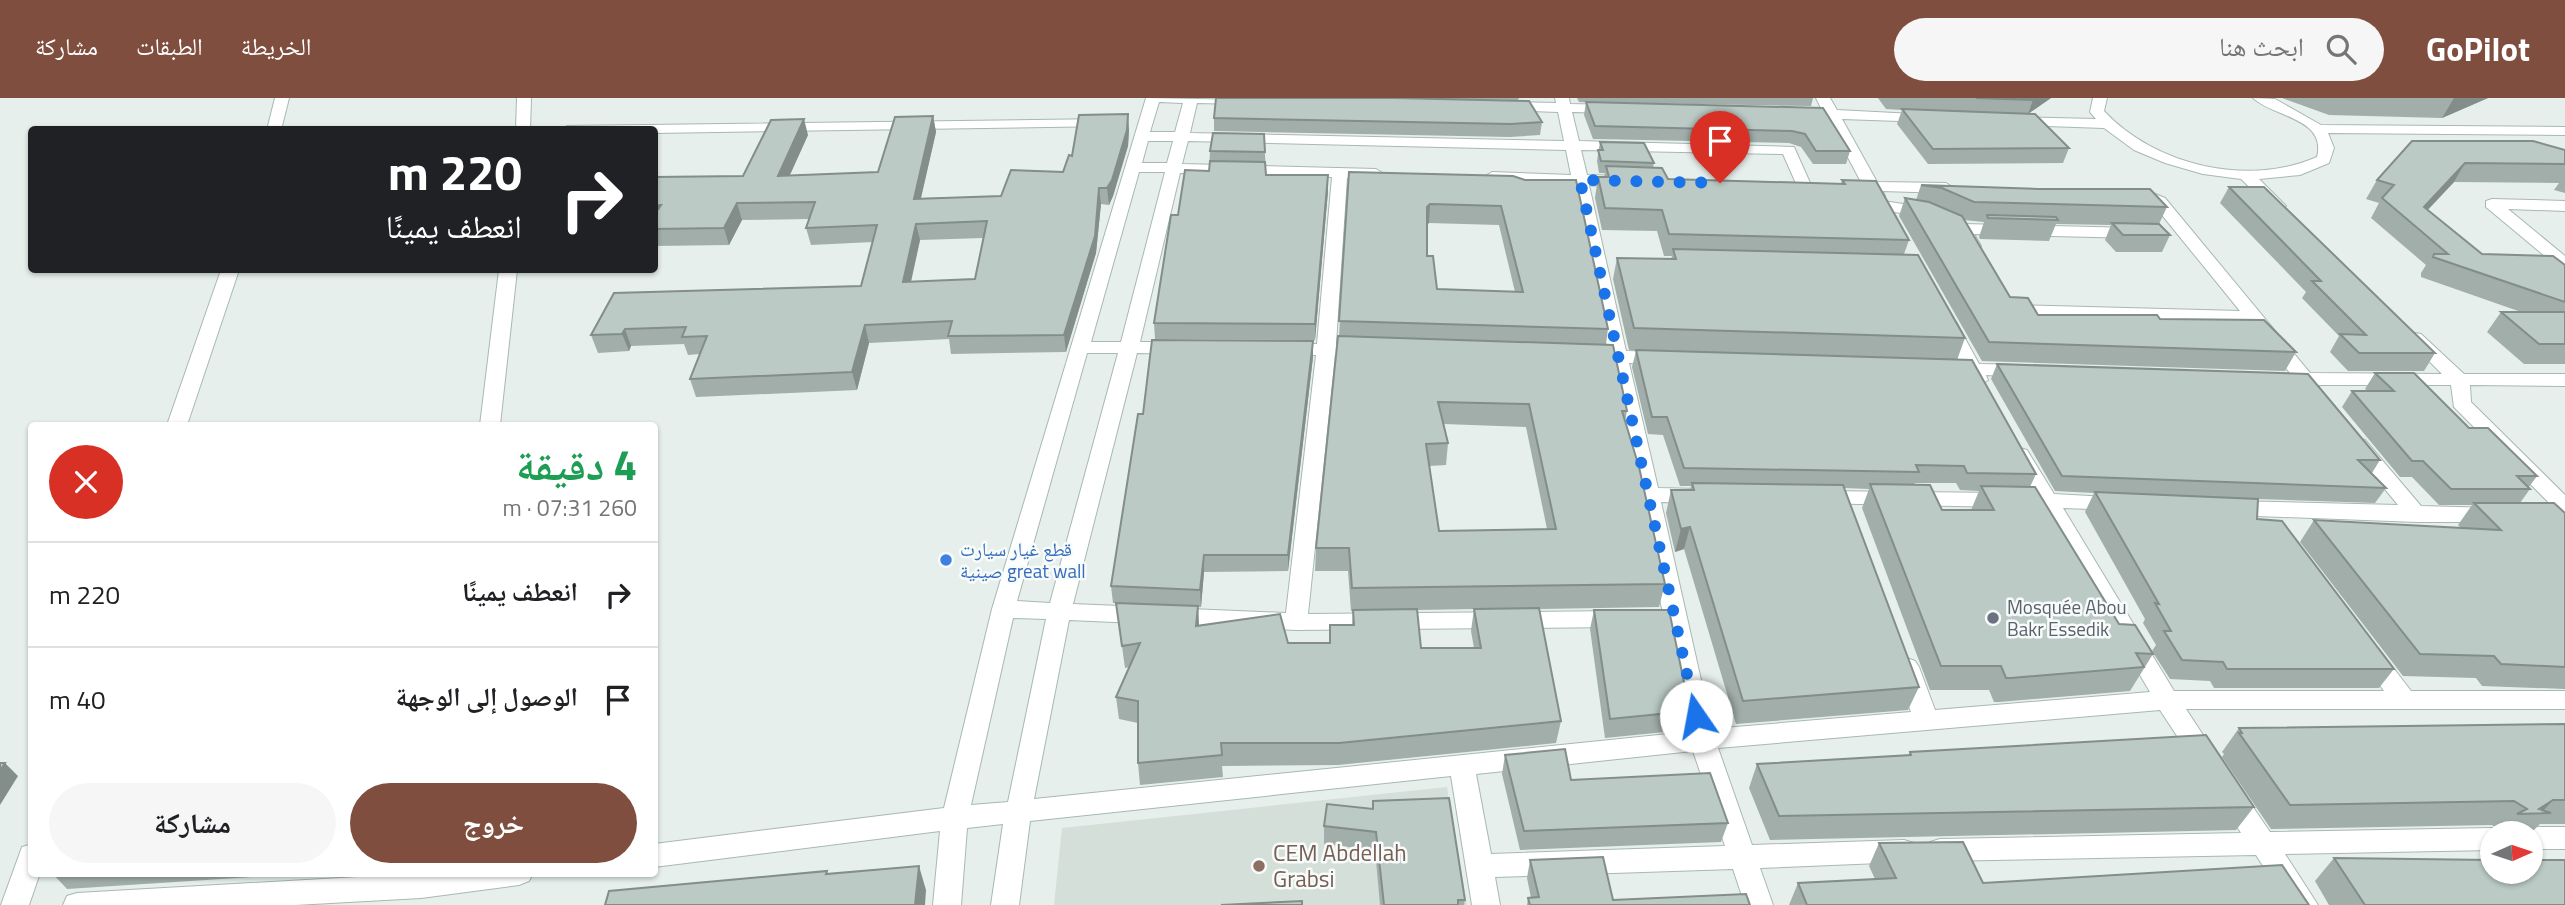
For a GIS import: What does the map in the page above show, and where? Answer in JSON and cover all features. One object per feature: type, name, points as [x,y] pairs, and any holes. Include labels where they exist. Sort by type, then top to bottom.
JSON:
[{"type":"street","points":[[275,126],[282,98]]},
{"type":"street","points":[[523,126],[524,98]]},
{"type":"street","points":[[947,905],[955,818],[1003,609],[1133,167],[1135,126],[1153,98],[1260,101]]},
{"type":"street","points":[[2100,98],[2097,113],[2105,124],[2137,146],[2197,167],[2245,174],[2283,174],[2312,168],[2324,160],[2328,151],[2326,140],[2318,129],[2293,113],[2260,98]]},
{"type":"street","points":[[1005,905],[1018,812],[1059,612],[1191,99]]},
{"type":"street","points":[[1495,106],[1563,103],[1631,109]]},
{"type":"street","points":[[1563,103],[1580,180],[1604,262],[1619,357],[1702,740],[1759,905]]},
{"type":"street","points":[[1778,113],[1827,106],[1941,118]]},
{"type":"street","points":[[1827,106],[1895,227]]},
{"type":"street","points":[[1996,120],[2105,124]]},
{"type":"street","points":[[658,129],[1135,126],[1181,137],[1789,150],[1810,185],[1968,188]]},
{"type":"street","points":[[2318,129],[2565,131]]},
{"type":"street","points":[[2529,130],[2547,144]]},
{"type":"street","points":[[1133,167],[1393,174]]},
{"type":"street","points":[[1296,622],[1326,349],[1340,173]]},
{"type":"street","points":[[2245,174],[2294,222]]},
{"type":"street","points":[[1473,177],[1636,181]]},
{"type":"street","points":[[2132,192],[2159,201],[2322,401]]},
{"type":"street","points":[[2565,206],[2492,204],[2565,264]]},
{"type":"street","points":[[1883,206],[1928,213],[1952,224],[2187,234]]},
{"type":"street","points":[[1952,224],[1984,264]]},
{"type":"street","points":[[178,422],[229,273]]},
{"type":"street","points":[[490,422],[508,273]]},
{"type":"street","points":[[1998,287],[2011,310],[2254,317]]},
{"type":"street","points":[[1936,302],[1986,393]]},
{"type":"street","points":[[2402,325],[2460,381],[2460,403],[2565,508]]},
{"type":"street","points":[[1079,348],[1195,348]]},
{"type":"street","points":[[1261,348],[1382,350]]},
{"type":"street","points":[[1563,355],[1687,359]]},
{"type":"street","points":[[1932,368],[2042,371]]},
{"type":"street","points":[[2263,379],[2565,380]]},
{"type":"street","points":[[2348,432],[2417,515]]},
{"type":"street","points":[[2013,441],[2166,701],[2304,905]]},
{"type":"street","points":[[1648,495],[1714,496]]},
{"type":"street","points":[[1793,497],[2140,504]]},
{"type":"street","points":[[1845,498],[1855,524]]},
{"type":"street","points":[[2207,507],[2417,515],[2511,515]]},
{"type":"street","points":[[2261,509],[2277,530]]},
{"type":"street","points":[[2538,515],[2565,515]]},
{"type":"street","points":[[1003,609],[1296,622],[1675,618]]},
{"type":"street","points":[[2357,636],[2404,700]]},
{"type":"street","points":[[1898,642],[1927,720]]},
{"type":"street","points":[[658,855],[955,818],[1702,740],[1927,720],[2166,701],[2565,700]]},
{"type":"street","points":[[1462,765],[1486,905]]},
{"type":"street","points":[[2543,838],[2565,838]]},
{"type":"street","points":[[1479,866],[1742,855],[2480,839]]},
{"type":"street","points":[[15,905],[28,867]]},
{"type":"street","points":[[77,905],[455,877]]},
{"type":"shaded area","name":"CEM Abdellah Grabsi","points":[[1447,787],[1467,905],[1054,905],[1062,828]]},
{"type":"building","points":[[1216,98],[1529,101],[1542,122],[1511,124],[1214,118]]},
{"type":"building","points":[[1976,98],[2036,98],[2033,100]]},
{"type":"building","points":[[1586,102],[1823,108],[1850,151],[1816,151],[1805,134],[1792,131],[1595,126]]},
{"type":"building","points":[[1902,109],[2035,114],[2069,148],[1933,149]]},
{"type":"building","points":[[1128,114],[1127,130],[1112,180],[1107,188],[1099,188],[1095,236],[1064,335],[948,336],[952,321],[865,325],[852,372],[690,379],[707,336],[682,337],[686,327],[625,329],[622,334],[591,335],[614,293],[861,286],[877,225],[806,228],[815,202],[737,203],[724,228],[658,229],[658,209],[661,205],[658,205],[658,177],[743,176],[771,120],[804,119],[778,176],[878,172],[895,117],[933,116],[914,199],[1001,196],[1011,170],[1063,172],[1069,155],[1072,156],[1079,115]],"holes":[[[987,221],[975,279],[903,282],[916,224]]]},
{"type":"building","points":[[1213,133],[1264,134],[1265,152],[1210,151]]},
{"type":"building","points":[[2412,141],[2533,141],[2565,150],[2565,164],[2465,163],[2424,207],[2482,254],[2553,256],[2565,265],[2565,302],[2433,257],[2434,254],[2448,254],[2382,198],[2394,185],[2377,180]]},
{"type":"building","points":[[1600,142],[1644,143],[1654,163],[1601,161],[1598,150],[1603,150]]},
{"type":"building","points":[[1210,161],[1265,162],[1266,175],[1328,175],[1315,324],[1154,323],[1171,215],[1178,215],[1185,170],[1209,171]]},
{"type":"building","points":[[1606,166],[1662,168],[1668,179],[1845,184],[1842,180],[1876,181],[1909,240],[1669,234],[1662,210],[1605,208],[1598,177],[1609,177]]},
{"type":"building","points":[[1349,172],[1576,180],[1608,329],[1339,321]],"holes":[[[1430,204],[1501,206],[1523,292],[1437,289],[1433,256],[1427,256],[1427,207]]]},
{"type":"building","points":[[1921,185],[2150,189],[2167,207],[1974,202],[1942,188]]},
{"type":"building","points":[[2229,187],[2264,187],[2435,353],[2359,353],[2340,334],[2366,335],[2312,281],[2321,281]]},
{"type":"building","points":[[1905,198],[1929,202],[1962,216],[2010,297],[2028,298],[2038,315],[2157,315],[2160,319],[2264,320],[2296,352],[1989,342]]},
{"type":"building","points":[[1987,215],[2056,217],[2058,220],[1988,218]]},
{"type":"building","points":[[2112,223],[2159,224],[2170,235],[2123,235]]},
{"type":"building","points":[[1673,249],[1918,255],[1965,338],[1634,328],[1617,258],[1676,259]]},
{"type":"building","points":[[2501,312],[2565,312],[2565,344],[2539,344]]},
{"type":"building","points":[[1338,336],[1613,345],[1627,411],[1622,411],[1639,467],[1665,584],[1352,588],[1349,548],[1316,548]],"holes":[[[1438,402],[1529,404],[1556,529],[1439,531],[1426,444],[1448,443]]]},
{"type":"building","points":[[1152,340],[1313,341],[1288,555],[1204,555],[1200,590],[1111,586],[1138,414],[1143,414]]},
{"type":"building","points":[[1636,350],[1972,360],[2036,474],[1967,473],[1964,466],[1916,465],[1919,472],[1684,468],[1667,417],[1652,417]]},
{"type":"building","points":[[1997,364],[2308,374],[2380,460],[2358,460],[2386,488],[2062,476]]},
{"type":"building","points":[[2375,373],[2414,373],[2469,428],[2488,428],[2537,476],[2517,476],[2530,489],[2451,489],[2423,461],[2412,461],[2352,391],[2394,391]]},
{"type":"building","points":[[1692,483],[1843,485],[1919,687],[1743,701],[1690,527],[1681,529],[1671,490],[1694,490]]},
{"type":"building","name":"Mosquée Abou Bakr Essedik","points":[[1870,484],[1930,485],[1942,510],[1994,510],[1981,486],[2035,487],[2119,624],[2135,625],[2153,654],[2136,653],[2144,667],[2011,678],[2006,678],[2001,666],[1941,666]]},
{"type":"building","points":[[2095,492],[2258,499],[2257,519],[2282,521],[2394,669],[2227,669],[2223,662],[2182,660],[2164,631],[2171,631],[2155,603],[2159,604]]},
{"type":"building","points":[[2474,503],[2554,503],[2565,513],[2565,667],[2501,664],[2494,656],[2420,654],[2314,520],[2501,530]]},
{"type":"building","points":[[1116,603],[1198,606],[1196,626],[1280,614],[1288,643],[1330,643],[1330,625],[1354,625],[1353,610],[1417,609],[1421,648],[1481,648],[1474,609],[1539,608],[1561,721],[1339,743],[1221,743],[1222,755],[1138,763],[1138,701],[1116,697],[1140,643],[1122,646]]},
{"type":"building","points":[[1594,610],[1669,610],[1690,711],[1610,719]]},
{"type":"building","points":[[2565,724],[2565,800],[2553,800],[2539,809],[2551,813],[2517,814],[2527,809],[2514,801],[2290,805],[2239,733],[2242,733],[2239,728]]},
{"type":"building","points":[[2206,735],[2254,807],[1779,816],[1757,764],[1911,755],[1910,752]]},
{"type":"building","points":[[1565,749],[1571,780],[1710,773],[1728,823],[1524,831],[1505,755]]},
{"type":"building","points":[[1449,798],[1465,900],[1458,900],[1458,905],[1384,905],[1376,832],[1324,826],[1327,804],[1373,809],[1373,801]]},
{"type":"building","points":[[1963,842],[1983,883],[2282,865],[2309,905],[1807,905],[1798,883],[1896,878],[1879,843]]},
{"type":"building","points":[[1603,857],[1613,900],[1746,894],[1750,905],[1530,905],[1528,898],[1539,897],[1530,860]]},
{"type":"building","points":[[2334,858],[2480,860],[2480,884],[2543,884],[2543,860],[2565,860],[2565,905],[2365,905]]},
{"type":"building","points":[[919,866],[915,905],[605,905],[609,891],[827,871],[826,874]]},
{"type":"building","points":[[1302,901],[1302,905],[1221,905]]},
{"type":"place","name":"قطع غيار سيارت صينية great wall","points":[[946,560]]},
{"type":"place","name":"Mosquée Abou Bakr Essedik","points":[[1993,618]]},
{"type":"place","name":"CEM Abdellah Grabsi","points":[[1259,866]]},
{"type":"route","points":[[1696,716],[1580,180],[1720,183]]}]
